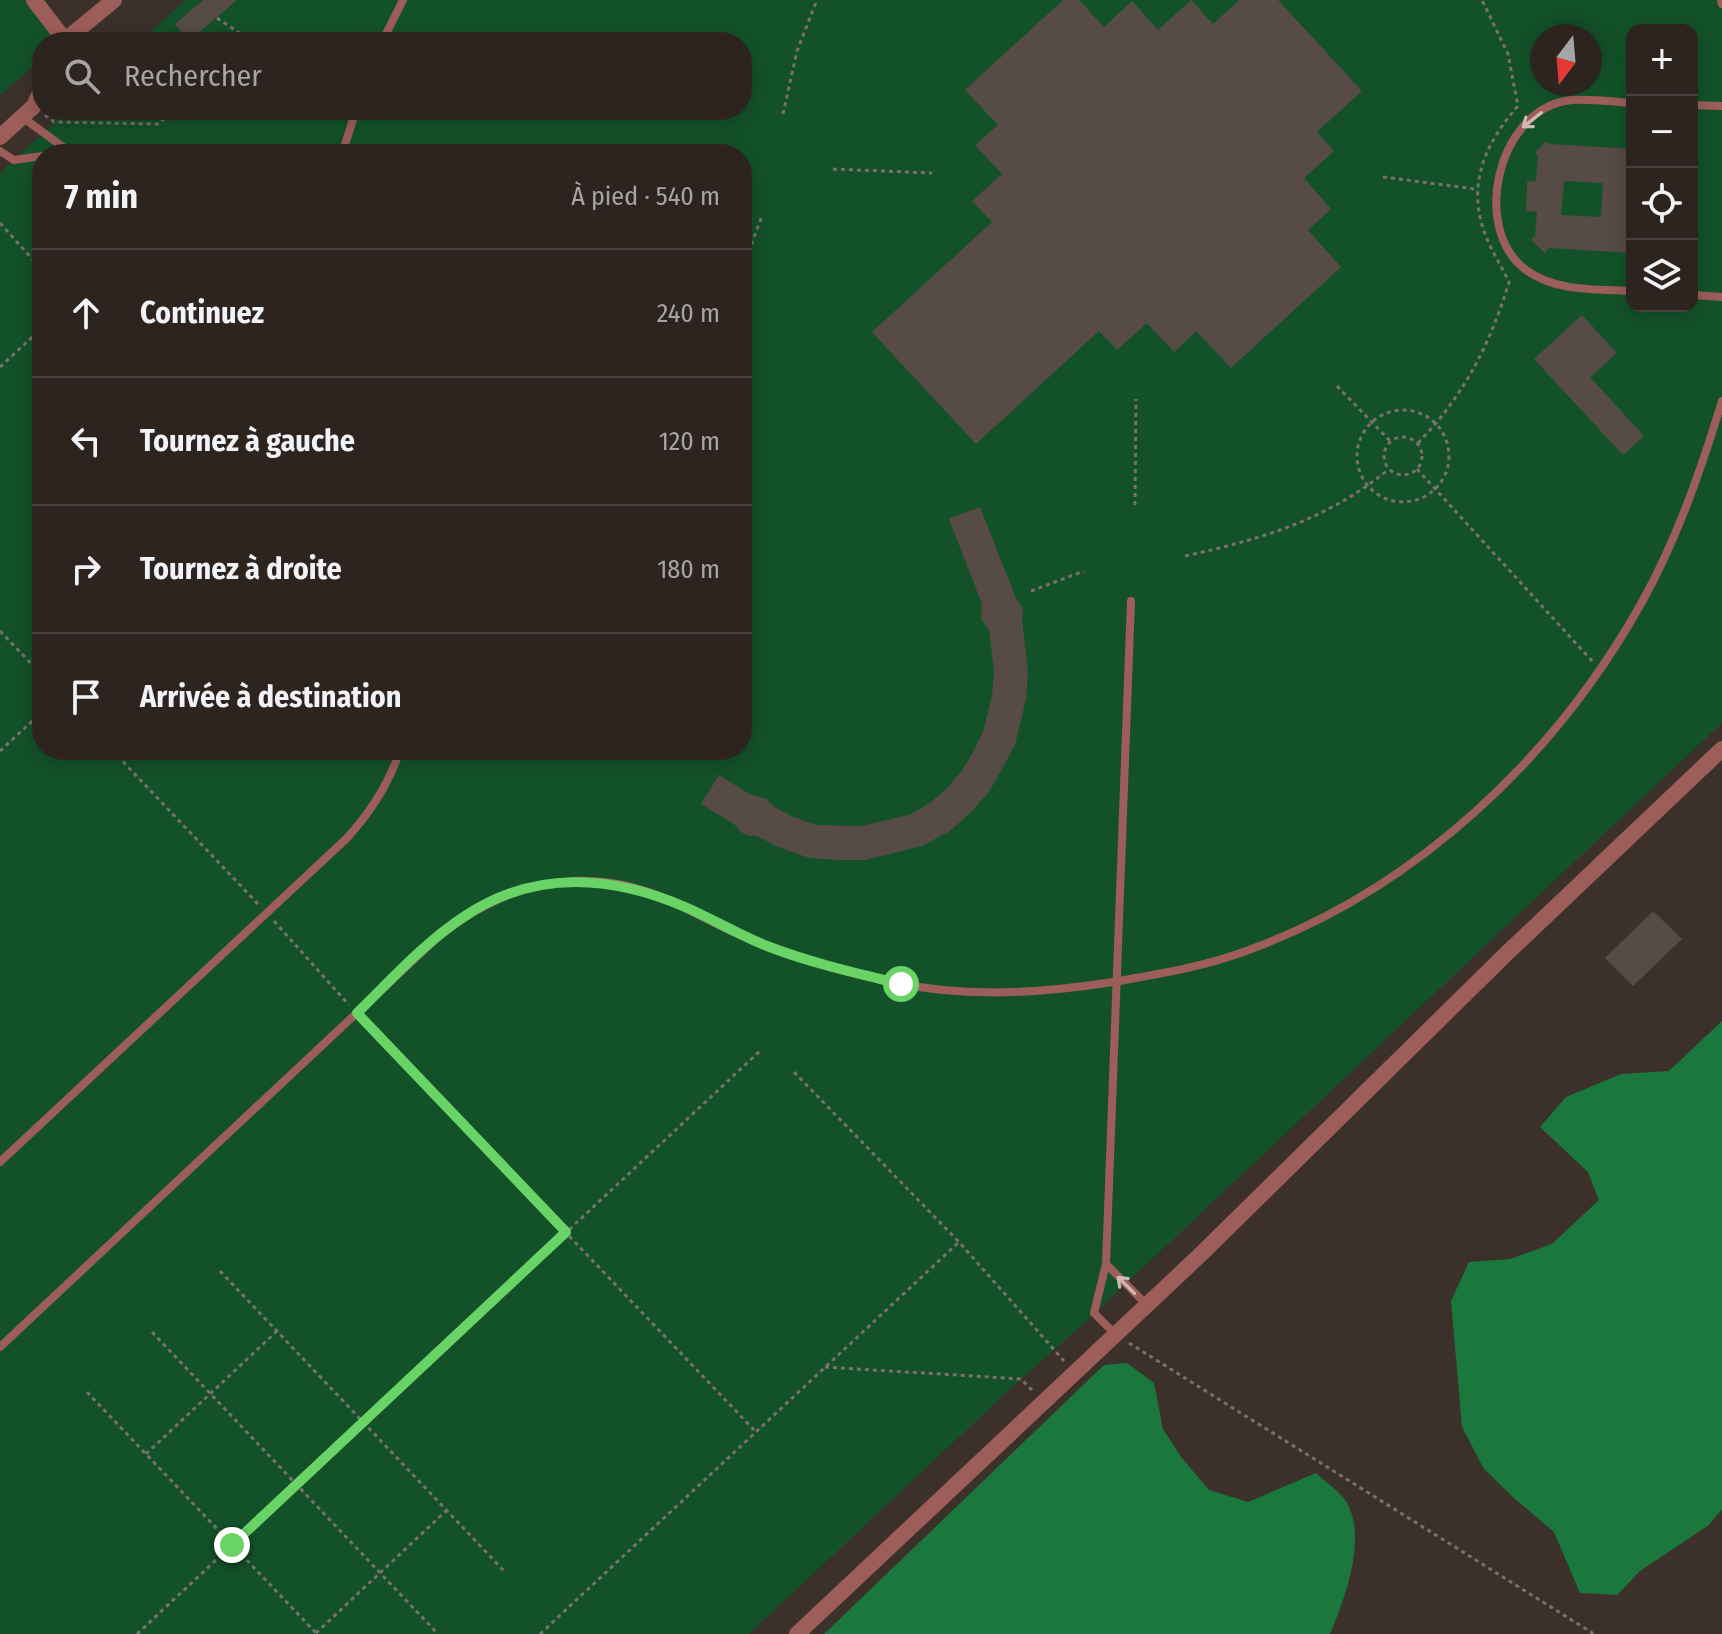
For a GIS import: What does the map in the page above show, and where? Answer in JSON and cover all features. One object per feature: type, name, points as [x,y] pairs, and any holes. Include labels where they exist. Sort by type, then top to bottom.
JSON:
[{"type":"street","points":[[34,0],[57,32]]},
{"type":"street","points":[[75,32],[114,0]]},
{"type":"street","points":[[0,137],[32,104]]},
{"type":"street","points":[[797,1634],[1116,1335],[1495,965],[1722,749]]},
{"type":"lane","points":[[387,32],[403,0]]},
{"type":"lane","points":[[1626,103],[1564,101],[1531,118],[1510,145],[1502,163],[1497,192],[1506,245],[1529,272],[1570,287],[1626,291]]},
{"type":"lane","points":[[1698,105],[1722,106]]},
{"type":"lane","points":[[28,111],[32,115]]},
{"type":"lane","points":[[37,120],[62,144]]},
{"type":"lane","points":[[345,144],[353,120]]},
{"type":"lane","points":[[0,151],[14,160],[32,157]]},
{"type":"lane","points":[[1698,295],[1722,297]]},
{"type":"lane","points":[[0,1347],[439,936],[465,915],[493,900],[530,887],[565,882],[603,882],[647,892],[769,947],[832,968],[901,984],[973,992],[1067,989],[1172,973],[1246,951],[1319,920],[1403,870],[1473,816],[1570,711],[1642,602],[1674,538],[1705,457],[1722,401]]},
{"type":"lane","points":[[1116,1335],[1094,1313],[1106,1264],[1131,601]]},
{"type":"lane","points":[[0,1162],[365,818],[384,788],[396,760]]},
{"type":"lane","points":[[1106,1264],[1147,1305]]},
{"type":"path","points":[[783,114],[797,51],[817,0]]},
{"type":"path","points":[[217,18],[240,32]]},
{"type":"path","points":[[28,111],[32,113]]},
{"type":"path","points":[[49,120],[158,124],[162,120]]},
{"type":"path","points":[[833,169],[932,173]]},
{"type":"path","points":[[1383,177],[1476,189]]},
{"type":"path","points":[[752,243],[762,216]]},
{"type":"path","points":[[0,223],[32,259]]},
{"type":"path","points":[[0,367],[32,337]]},
{"type":"path","points":[[1337,386],[1390,441]]},
{"type":"path","points":[[1135,505],[1136,399]]},
{"type":"path","points":[[1405,409],[1416,411],[1437,424],[1444,433],[1450,456],[1443,479],[1436,489],[1414,501],[1402,502],[1389,500],[1368,486],[1362,476],[1357,453],[1359,441],[1372,421],[1381,415],[1405,409]]},
{"type":"path","points":[[1407,436],[1418,443],[1423,453],[1417,469],[1406,475],[1389,469],[1384,452],[1390,441],[1407,436]]},
{"type":"path","points":[[1185,556],[1276,534],[1315,517],[1368,486],[1389,469]]},
{"type":"path","points":[[1417,469],[1599,669]]},
{"type":"path","points":[[1031,591],[1084,571]]},
{"type":"path","points":[[0,631],[32,665]]},
{"type":"path","points":[[0,751],[32,721]]},
{"type":"path","points":[[121,760],[357,1013],[756,1432]]},
{"type":"path","points":[[137,1634],[761,1050]]},
{"type":"path","points":[[794,1072],[959,1242],[1075,1373]]},
{"type":"path","points":[[540,1634],[959,1242]]},
{"type":"path","points":[[220,1271],[505,1572]]},
{"type":"path","points":[[146,1454],[277,1331]]},
{"type":"path","points":[[152,1332],[438,1634]]},
{"type":"path","points":[[1116,1335],[1594,1634]]},
{"type":"path","points":[[825,1367],[1021,1379],[1043,1403]]},
{"type":"path","points":[[87,1392],[316,1634],[447,1510]]},
{"type":"green space","points":[[0,0],[34,0],[56,25],[55,32],[32,32],[32,68],[0,95]]},
{"type":"green space","points":[[185,0],[1722,0],[1722,723],[749,1634],[0,1634],[0,173],[55,120],[752,120],[752,32],[151,32]]},
{"type":"green space","points":[[1722,1021],[1722,1509],[1709,1525],[1640,1571],[1617,1595],[1580,1593],[1554,1532],[1484,1469],[1462,1427],[1451,1301],[1469,1262],[1510,1259],[1552,1244],[1599,1200],[1588,1172],[1540,1127],[1566,1097],[1621,1074],[1669,1071]]},
{"type":"green space","points":[[1127,1363],[1154,1383],[1163,1429],[1181,1457],[1209,1490],[1248,1502],[1316,1473],[1347,1503],[1355,1534],[1352,1568],[1330,1634],[824,1634],[1104,1365]]},
{"type":"building","points":[[203,0],[237,0],[200,32],[182,32],[175,24]]},
{"type":"building","points":[[1063,0],[1079,0],[1104,27],[1132,1],[1158,30],[1191,0],[1213,24],[1239,0],[1278,0],[1362,91],[1317,132],[1334,151],[1304,178],[1331,209],[1308,230],[1341,267],[1231,368],[1196,331],[1174,352],[1147,323],[1117,350],[1099,331],[976,444],[872,332],[992,222],[972,201],[1002,174],[975,145],[998,125],[965,90]]},
{"type":"building","points":[[1546,141],[1550,144],[1626,149],[1626,253],[1549,248],[1545,253],[1531,240],[1535,236],[1537,212],[1526,211],[1527,182],[1536,181],[1538,156],[1535,153]],"holes":[[[1564,181],[1603,183],[1601,217],[1561,215]]]},
{"type":"building","points":[[1582,315],[1617,353],[1590,377],[1644,436],[1623,455],[1534,359]]},
{"type":"building","points":[[980,507],[1023,609],[1028,672],[1026,699],[1015,745],[989,792],[971,812],[950,831],[922,846],[865,860],[839,860],[809,858],[757,836],[749,836],[701,804],[719,775],[749,794],[767,799],[774,807],[791,816],[816,825],[861,826],[909,815],[947,788],[961,772],[983,732],[992,695],[994,672],[989,630],[981,619],[982,604],[949,519]]},
{"type":"building","points":[[1653,911],[1682,939],[1633,986],[1605,958]]},
{"type":"route","points":[[232,1545],[566,1232],[357,1013],[439,936],[465,915],[493,900],[530,887],[565,882],[603,882],[647,892],[688,908],[769,947],[832,968],[901,984]]}]
